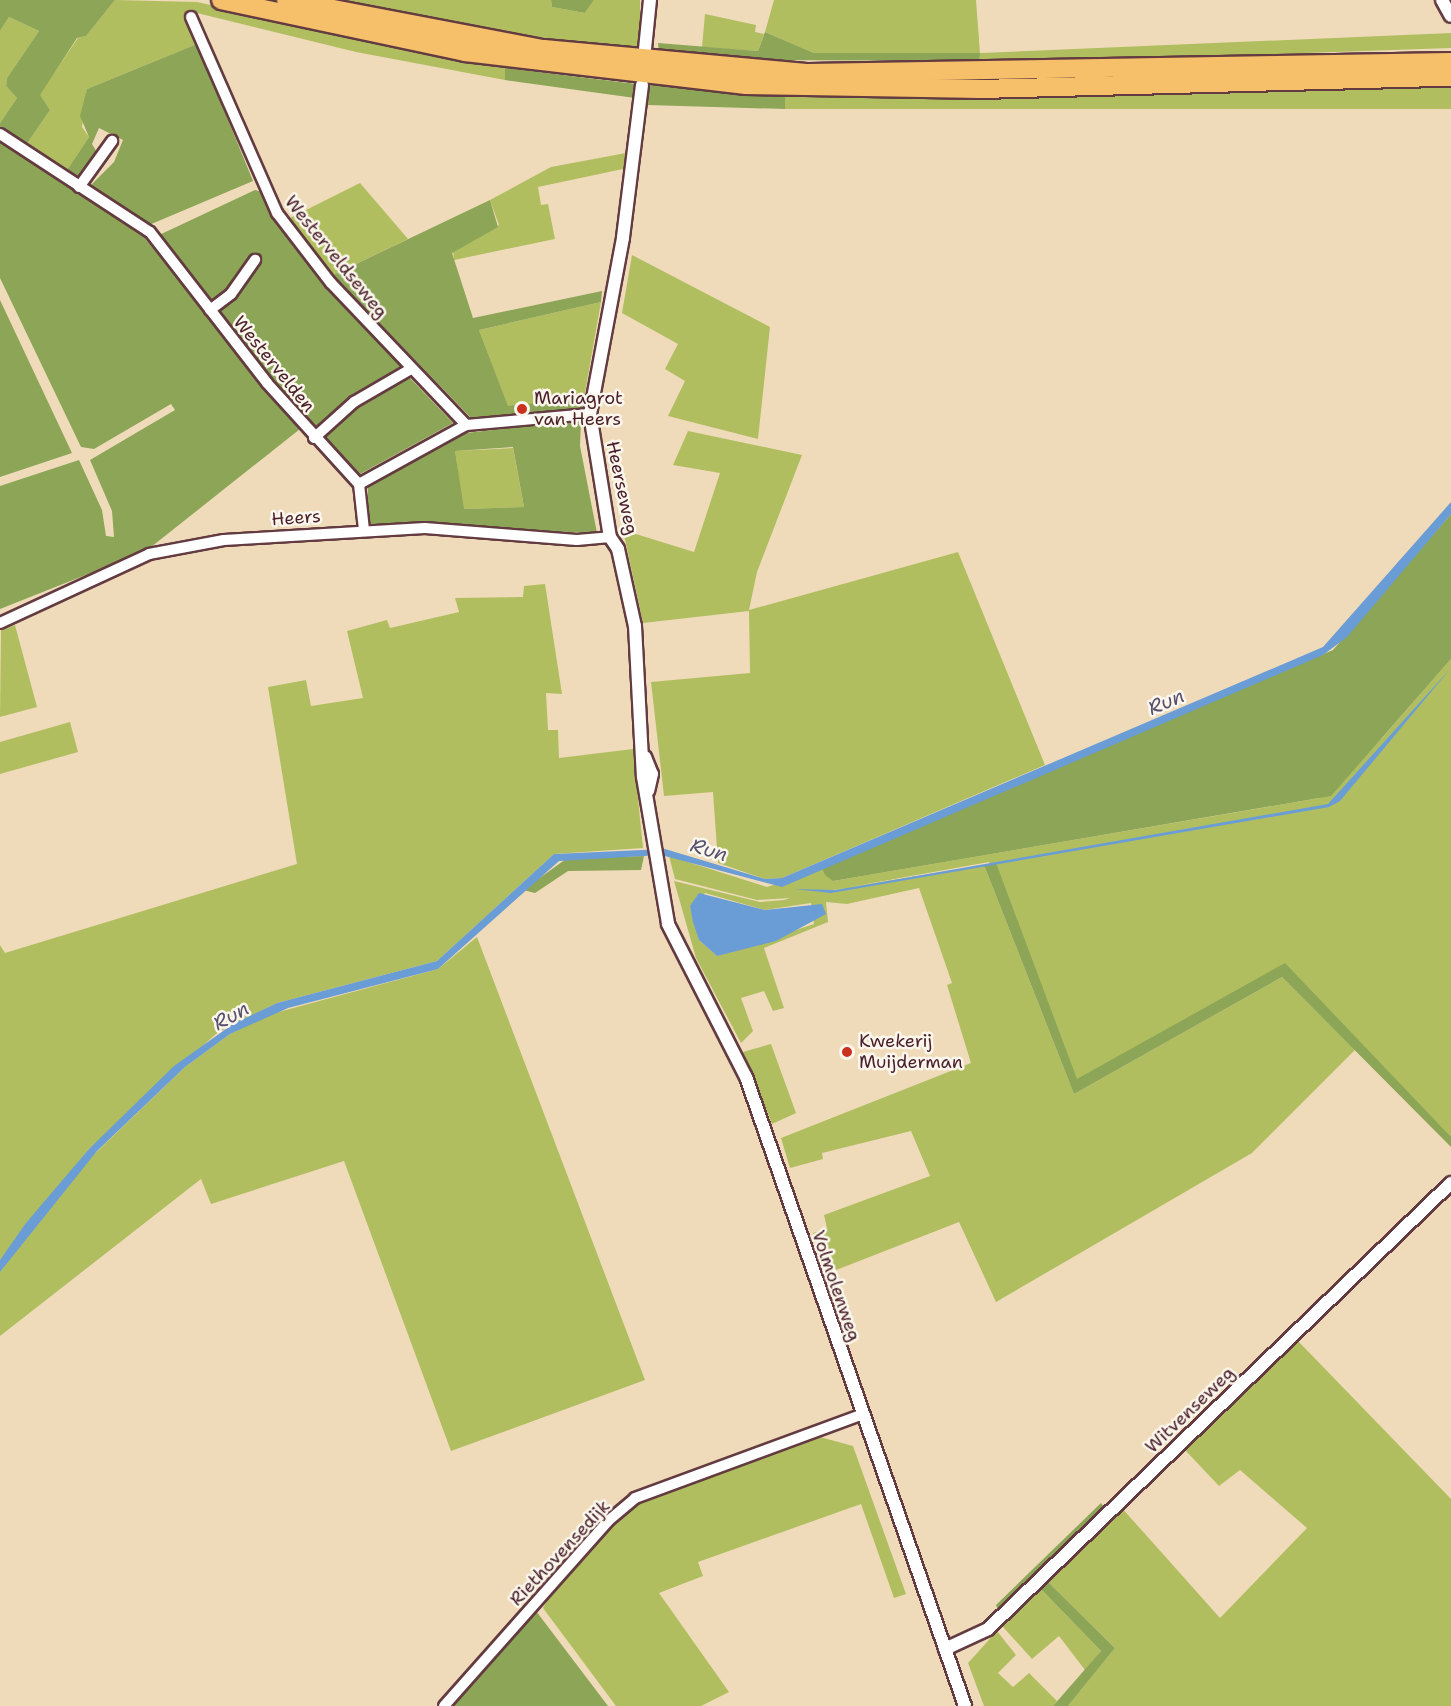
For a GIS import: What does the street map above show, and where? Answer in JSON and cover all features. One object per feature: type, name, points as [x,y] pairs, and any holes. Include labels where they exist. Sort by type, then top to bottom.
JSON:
[{"type":"highway","points":[[221,0],[465,52],[746,85],[980,89],[1451,77]]},
{"type":"highway","points":[[286,0],[544,48],[797,72],[978,74],[1451,62]]},
{"type":"street","points":[[645,50],[650,0]]},
{"type":"street","points":[[1442,0],[1451,16]]},
{"type":"street","name":"Westerveldseweg","points":[[191,17],[277,213],[409,370],[466,425]]},
{"type":"street","name":"Heerseweg","points":[[642,85],[623,238],[590,414],[610,537],[618,549],[635,627],[645,757],[652,774],[648,791],[661,884]]},
{"type":"street","name":"Westervelden","points":[[0,134],[150,232],[314,438],[359,484]]},
{"type":"street","points":[[79,187],[112,141]]},
{"type":"street","name":"Westervelden","points":[[210,310],[231,294],[255,260]]},
{"type":"street","name":"Westervelden","points":[[314,438],[354,402],[409,370]]},
{"type":"street","points":[[364,530],[359,484],[466,425],[590,414]]},
{"type":"street","name":"Heers","points":[[0,623],[149,554],[224,540],[364,530],[610,537]]},
{"type":"street","name":"Volmolenweg","points":[[661,884],[675,945],[746,1077],[965,1706]]},
{"type":"street","name":"Witvenseweg","points":[[945,1649],[988,1629],[1451,1183]]},
{"type":"street","name":"Riethovensedijk","points":[[444,1706],[608,1521],[635,1498],[863,1414]]},
{"type":"green space","points":[[0,0],[115,0],[86,36],[77,38],[40,95],[50,110],[26,145],[0,129],[0,123],[17,98],[6,86],[7,78],[39,31],[9,17],[0,31]]},
{"type":"green space","points":[[115,0],[197,2],[505,68],[505,80],[356,52],[197,13],[188,17],[197,44],[87,89],[82,127],[89,137],[67,170],[26,145],[50,110],[39,95],[78,38],[86,36]]},
{"type":"green space","points":[[328,0],[551,0],[552,7],[585,13],[594,0],[640,0],[640,49],[486,31]]},
{"type":"green space","points":[[551,0],[594,0],[585,13],[552,7]]},
{"type":"green space","points":[[774,0],[976,0],[980,53],[1451,33],[1451,48],[1080,61],[979,61],[979,53],[814,53],[765,32]]},
{"type":"green space","points":[[705,14],[756,25],[755,32],[764,34],[758,51],[702,47]]},
{"type":"green space","points":[[9,17],[39,31],[7,78],[6,86],[17,98],[0,123],[0,31]]},
{"type":"green space","points":[[765,32],[814,53],[980,53],[979,61],[758,60],[659,53],[658,43],[758,51]]},
{"type":"green space","points":[[197,44],[253,181],[149,225],[91,185],[114,162],[123,140],[99,128],[92,144],[98,154],[80,179],[67,170],[89,137],[80,116],[87,89]]},
{"type":"green space","points":[[505,68],[636,84],[635,98],[505,80]]},
{"type":"green space","points":[[649,85],[785,95],[785,109],[648,105]]},
{"type":"green space","points":[[1451,86],[1451,109],[785,109],[785,95],[939,99]]},
{"type":"green space","points":[[0,141],[143,236],[300,429],[146,551],[0,609],[0,486],[79,460],[102,510],[106,536],[114,537],[112,511],[90,460],[175,410],[171,404],[94,449],[81,447],[0,278]]},
{"type":"green space","points":[[626,153],[623,169],[538,187],[541,205],[548,204],[555,239],[454,260],[453,251],[499,225],[490,200],[551,167]]},
{"type":"green space","points":[[360,183],[408,239],[333,275],[298,237],[290,218]]},
{"type":"green space","points":[[255,190],[262,192],[314,271],[402,366],[350,396],[314,429],[157,236]]},
{"type":"green space","points":[[490,200],[498,227],[452,253],[473,318],[602,291],[601,302],[479,330],[508,406],[584,398],[582,409],[473,420],[333,275]]},
{"type":"green space","points":[[632,255],[770,327],[758,439],[668,416],[685,381],[665,369],[678,344],[622,313]]},
{"type":"green space","points":[[0,300],[72,453],[0,477]]},
{"type":"green space","points":[[601,302],[584,398],[508,407],[479,330]]},
{"type":"green space","points":[[409,377],[453,423],[360,474],[350,473],[321,439],[360,403]]},
{"type":"green space","points":[[581,420],[580,446],[597,533],[370,525],[367,520],[368,484],[457,434]],"holes":[[[513,447],[524,507],[464,509],[455,451]]]},
{"type":"green space","points":[[688,431],[802,455],[757,572],[749,610],[958,552],[1045,765],[782,878],[765,879],[718,863],[713,792],[664,796],[651,682],[750,673],[749,611],[643,623],[623,530],[694,552],[720,473],[673,465]]},
{"type":"green space","points":[[513,448],[524,507],[463,509],[455,451]]},
{"type":"green space","points":[[1451,514],[1451,659],[1331,796],[833,881],[825,875],[822,868],[1333,650]]},
{"type":"green space","points":[[545,584],[562,694],[546,693],[548,730],[558,730],[559,758],[633,749],[643,848],[554,854],[437,961],[277,1003],[217,1033],[89,1149],[0,1260],[0,945],[5,953],[297,864],[268,687],[306,680],[311,706],[363,698],[347,631],[387,620],[390,628],[459,612],[455,598],[523,597],[524,586]]},
{"type":"green space","points":[[15,625],[37,707],[0,717],[1,630]]},
{"type":"green space","points":[[1451,659],[1451,1141],[1285,973],[1075,1089],[989,862],[848,887],[984,865],[1074,1094],[1282,977],[1355,1050],[1252,1153],[996,1302],[959,1222],[826,1274],[813,1233],[827,1228],[824,1215],[930,1176],[911,1131],[822,1153],[823,1159],[790,1168],[781,1138],[971,1063],[947,985],[952,983],[919,888],[847,904],[826,902],[828,922],[764,948],[784,1008],[773,1011],[764,991],[741,998],[753,1031],[741,1043],[696,958],[674,881],[760,902],[790,898],[757,900],[675,879],[669,856],[767,887],[822,868],[833,881],[1320,798],[1382,738]],"holes":[[[705,893],[765,910],[811,903],[814,924],[717,956],[699,940],[690,906]]]},
{"type":"green space","points":[[70,722],[78,752],[0,774],[0,742]]},
{"type":"green space","points":[[644,856],[641,870],[568,871],[535,893],[523,890],[566,859]]},
{"type":"green space","points":[[996,863],[1077,1079],[1285,963],[1451,1137],[1451,1147],[1282,977],[1074,1094],[984,865]]},
{"type":"green space","points":[[477,937],[645,1380],[451,1451],[344,1161],[211,1204],[201,1179],[0,1336],[0,1272],[6,1263],[84,1164],[185,1067],[230,1034],[271,1014],[438,969]]},
{"type":"green space","points":[[771,1044],[796,1113],[772,1124],[743,1052]]},
{"type":"green space","points":[[1298,1341],[1451,1499],[1451,1706],[1068,1706],[1115,1648],[1046,1580],[1121,1507],[1220,1618],[1307,1528],[1240,1470],[1219,1486],[1185,1450]]},
{"type":"green space","points":[[820,1437],[853,1446],[906,1594],[894,1598],[861,1504],[698,1562],[703,1576],[659,1593],[729,1692],[701,1706],[616,1706],[543,1608],[552,1592],[616,1520],[643,1498]]},
{"type":"green space","points":[[1101,1503],[1104,1507],[998,1610],[996,1605]]},
{"type":"green space","points":[[1046,1580],[1115,1648],[1068,1706],[1053,1706],[1101,1651],[1038,1586]]},
{"type":"green space","points":[[1038,1586],[1101,1651],[1085,1670],[1059,1636],[1032,1659],[1003,1627],[1003,1620]]},
{"type":"green space","points":[[536,1611],[608,1706],[452,1706]]},
{"type":"green space","points":[[997,1631],[1016,1655],[998,1673],[1013,1687],[1029,1673],[1057,1701],[1053,1706],[984,1706],[968,1663]]},
{"type":"water","points":[[1451,502],[1451,514],[1347,637],[1323,655],[782,887],[661,855],[559,861],[438,969],[288,1008],[230,1034],[185,1067],[97,1151],[0,1272],[0,1260],[26,1223],[89,1149],[174,1066],[233,1024],[277,1003],[437,961],[554,854],[665,849],[765,879],[782,878],[1323,647]]},
{"type":"water","points":[[1451,668],[1340,801],[1329,807],[831,893],[794,889],[836,890],[1328,804]]},
{"type":"water","points":[[699,893],[765,910],[822,904],[826,914],[776,941],[717,956],[699,940],[693,922],[690,906]]},
{"type":"place","name":"Mariagrot van Heers","points":[[522,409]]},
{"type":"place","name":"Kwekerij Muijderman","points":[[847,1052]]},
{"type":"water label","name":"Run","points":[[1166,702]]},
{"type":"water label","name":"Run","points":[[709,850]]},
{"type":"water label","name":"Run","points":[[231,1016]]}]
